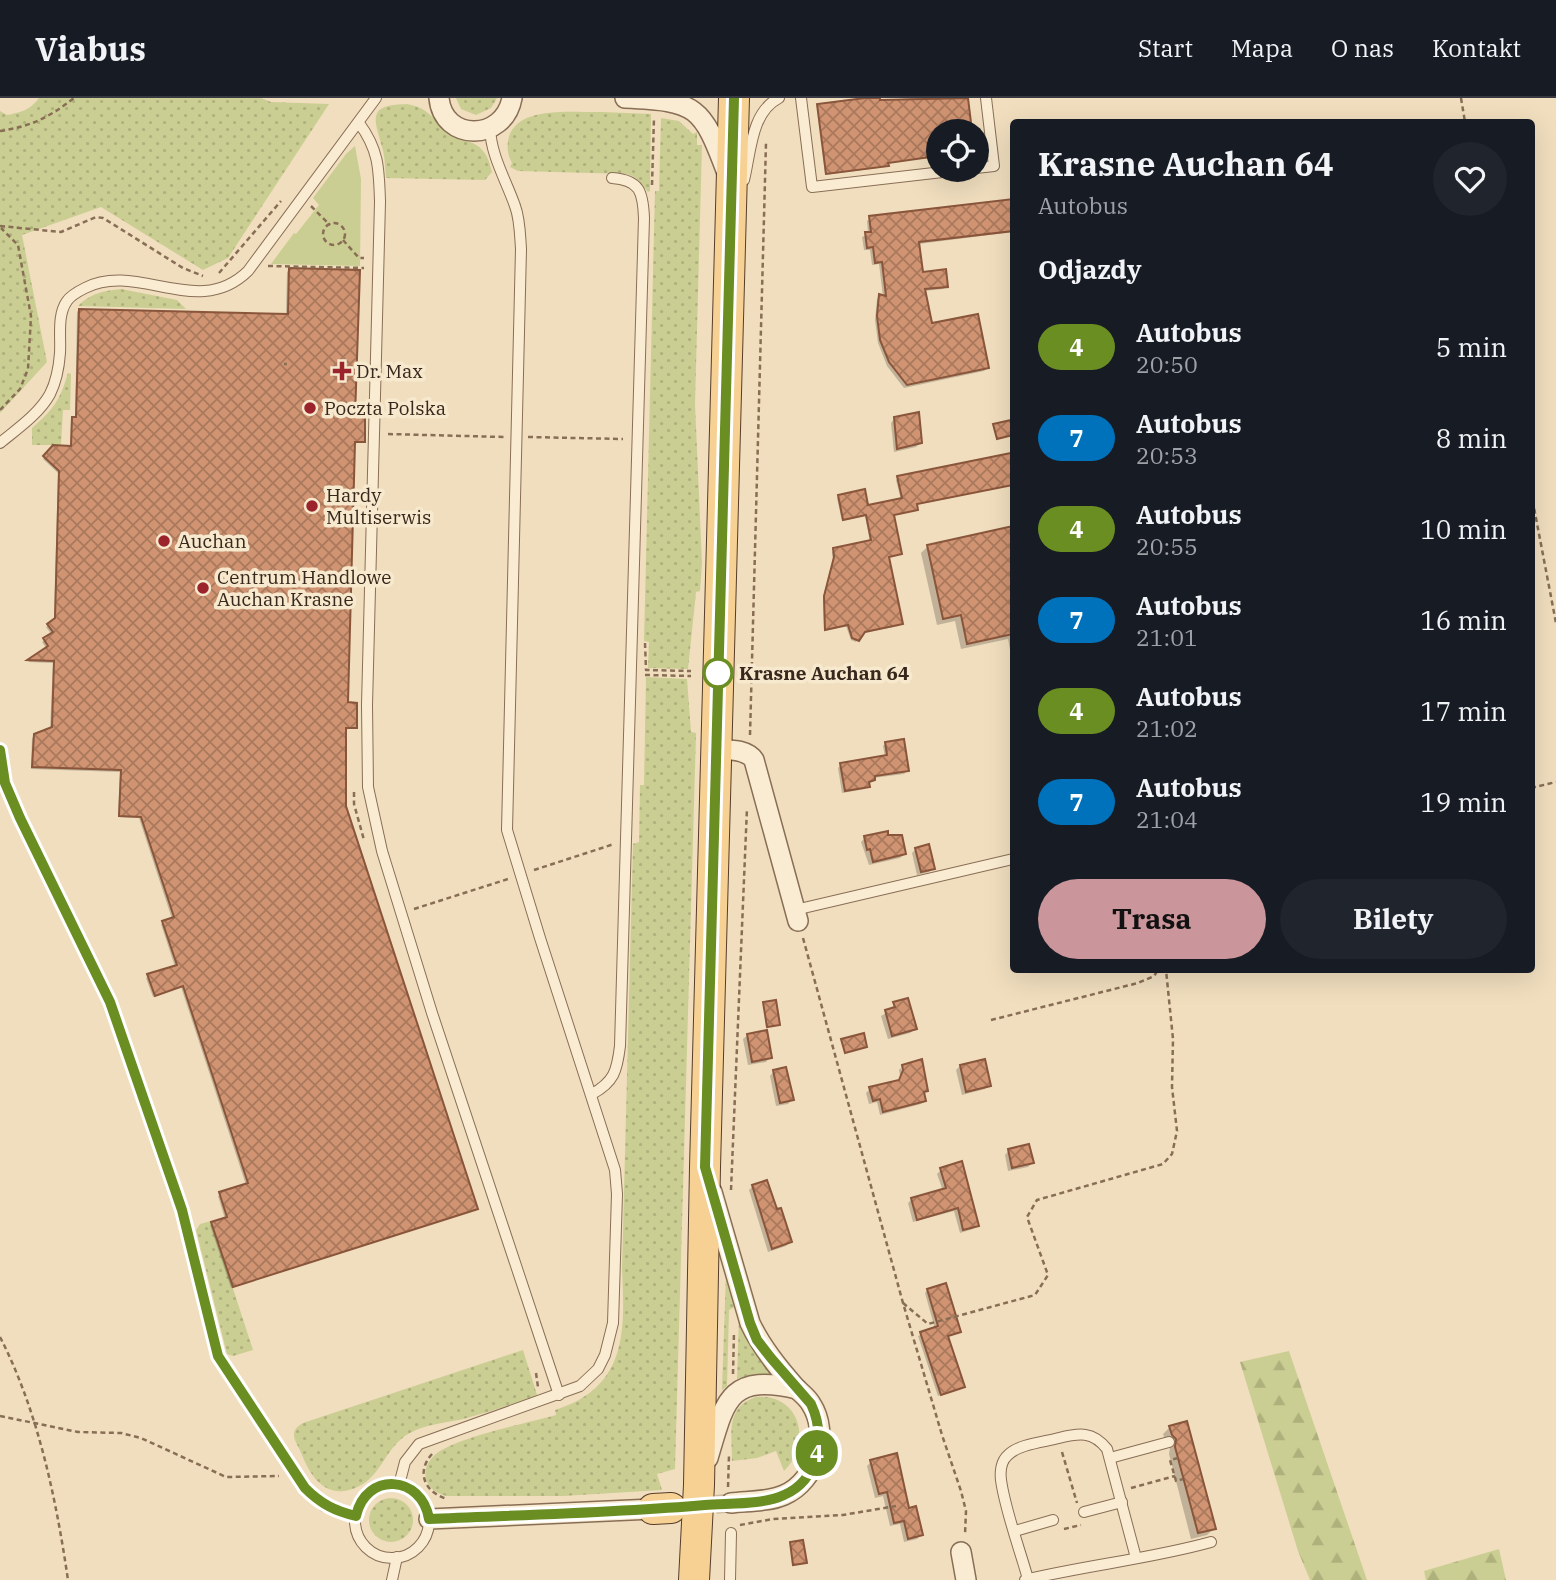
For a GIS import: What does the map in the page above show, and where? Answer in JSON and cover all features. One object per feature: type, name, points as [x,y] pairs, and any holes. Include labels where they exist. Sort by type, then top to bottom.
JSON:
[{"type":"main road","points":[[694,1580],[719,1494],[705,1167],[734,98]]},
{"type":"street","points":[[439,98],[445,116],[454,125],[465,130],[478,131],[490,128],[502,120],[512,98]]},
{"type":"street","points":[[625,98],[669,99],[694,111],[710,128],[733,187]]},
{"type":"street","points":[[716,749],[750,754],[754,761],[797,916]]},
{"type":"street","points":[[705,1167],[757,1340],[811,1404],[819,1427],[818,1451],[808,1474],[792,1491],[782,1496],[719,1494],[722,1409],[736,1393],[756,1384],[797,1389]]},
{"type":"street","points":[[429,1519],[662,1509]]},
{"type":"street","points":[[961,1552],[966,1580]]},
{"type":"lane","points":[[0,443],[40,408],[49,396],[58,368],[62,312],[67,300],[92,285],[116,281],[195,292],[211,291],[237,282],[248,271],[376,98]]},
{"type":"lane","points":[[730,242],[758,116],[779,98]]},
{"type":"lane","points":[[802,98],[812,187],[926,174]]},
{"type":"lane","points":[[986,98],[989,119]]},
{"type":"lane","points":[[989,121],[995,166],[989,167]]},
{"type":"lane","points":[[359,122],[377,153],[380,202],[367,705],[368,787],[382,851],[432,1013],[559,1395]]},
{"type":"lane","points":[[399,1485],[405,1462],[419,1444],[580,1386],[598,1369],[605,1355],[613,1323],[617,1194],[615,1170],[508,830],[521,249],[517,209],[500,171],[490,139],[490,128]]},
{"type":"lane","points":[[592,1094],[607,1086],[617,1068],[620,1046],[643,218],[643,197],[635,185],[625,179],[612,178]]},
{"type":"lane","points":[[0,750],[5,783],[20,818],[100,979],[118,1024],[182,1210],[218,1356],[305,1488],[324,1506],[356,1516]]},
{"type":"lane","points":[[797,916],[1010,860]]},
{"type":"lane","points":[[1136,1558],[1107,1449],[1094,1436],[1084,1433],[1059,1438],[1009,1454],[1003,1462],[1001,1481],[1027,1580],[1174,1552],[1211,1542]]},
{"type":"lane","points":[[1110,1458],[1169,1442]]},
{"type":"lane","points":[[384,1485],[399,1485],[414,1491],[420,1497],[429,1519],[424,1540],[416,1548],[397,1557],[387,1557],[370,1550],[358,1535],[356,1516],[361,1502],[371,1491],[384,1485]]},
{"type":"lane","points":[[1082,1512],[1122,1502]]},
{"type":"lane","points":[[1014,1531],[1053,1520]]},
{"type":"lane","points":[[730,1580],[731,1533]]},
{"type":"lane","points":[[392,1580],[397,1557]]},
{"type":"path","points":[[0,131],[40,121],[74,98]]},
{"type":"path","points":[[1461,98],[1464,119]]},
{"type":"path","points":[[750,754],[767,106]]},
{"type":"path","points":[[1,227],[61,232],[96,217],[103,218],[189,272],[212,276],[225,268],[285,198]]},
{"type":"path","points":[[311,202],[311,206],[330,225]]},
{"type":"path","points":[[335,223],[342,226],[345,233],[343,240],[335,245],[326,240],[324,230],[330,225],[335,223]]},
{"type":"path","points":[[0,410],[20,389],[27,369],[31,316],[18,245],[1,227]]},
{"type":"path","points":[[270,260],[268,266],[364,268],[364,258],[359,258],[343,240]]},
{"type":"path","points":[[1535,513],[1556,623]]},
{"type":"path","points":[[647,643],[646,670],[691,671]]},
{"type":"path","points":[[645,675],[691,676]]},
{"type":"path","points":[[1535,787],[1556,782]]},
{"type":"path","points":[[354,790],[354,804],[365,842]]},
{"type":"path","points":[[731,1200],[748,806]]},
{"type":"path","points":[[797,916],[903,1303],[961,1491],[967,1528],[961,1552]]},
{"type":"path","points":[[991,1020],[1138,983],[1156,973]]},
{"type":"path","points":[[903,1303],[928,1324],[1035,1295],[1048,1275],[1027,1217],[1037,1200],[1163,1164],[1172,1154],[1177,1131],[1172,1087],[1173,1039],[1166,973]]},
{"type":"path","points":[[736,1393],[733,1386],[734,1314],[746,1310]]},
{"type":"path","points":[[0,1337],[34,1425],[60,1526],[68,1580]]},
{"type":"path","points":[[536,1368],[543,1401]]},
{"type":"path","points":[[0,1416],[78,1432],[121,1433],[141,1438],[226,1477],[297,1476]]},
{"type":"path","points":[[1059,1438],[1082,1512]]},
{"type":"path","points":[[719,1494],[729,1451]]},
{"type":"path","points":[[434,1453],[423,1469],[425,1484],[433,1493],[451,1500]]},
{"type":"path","points":[[1178,1458],[1170,1460],[1176,1481],[1184,1479]]},
{"type":"path","points":[[731,1533],[734,1527],[743,1523],[843,1515],[896,1506]]},
{"type":"path","points":[[1059,1530],[1083,1524]]},
{"type":"green space","points":[[39,98],[261,98],[271,102],[329,104],[228,258],[203,270],[101,207],[22,235],[47,362],[0,413],[0,111],[7,115],[21,111],[29,108]]},
{"type":"green space","points":[[456,98],[497,98],[491,108],[476,115],[461,109]]},
{"type":"green space","points":[[407,104],[422,109],[453,135],[480,148],[488,158],[492,172],[485,180],[386,178],[376,116],[384,107]]},
{"type":"green space","points":[[547,113],[651,114],[650,191],[636,178],[627,174],[518,171],[510,167],[512,163],[508,141],[513,129],[521,121]]},
{"type":"green space","points":[[661,118],[679,121],[693,134],[697,132],[697,145],[702,145],[695,404],[702,563],[700,591],[696,592],[688,669],[648,668],[649,642],[644,641],[655,191],[659,191]]},
{"type":"green space","points":[[355,146],[361,179],[360,266],[271,264],[319,205],[313,198]]},
{"type":"green space","points":[[121,289],[177,300],[186,309],[78,306],[98,293]]},
{"type":"green space","points":[[68,373],[71,374],[70,410],[63,410],[61,445],[32,445],[32,428],[55,404]]},
{"type":"green space","points":[[646,677],[687,679],[691,732],[696,733],[675,1469],[657,1474],[662,1490],[563,1496],[446,1496],[429,1485],[425,1475],[427,1466],[437,1453],[480,1435],[556,1415],[555,1410],[579,1400],[596,1387],[609,1372],[617,1355],[623,1315],[633,844],[639,842],[640,785],[644,785]]},
{"type":"green space","points":[[211,1221],[253,1350],[233,1356],[227,1354],[196,1230],[200,1224]]},
{"type":"green space","points":[[726,1273],[737,1306],[729,1310],[727,1386],[722,1390]]},
{"type":"green space","points":[[739,1316],[779,1376],[759,1374],[737,1380]]},
{"type":"green space","points":[[523,1350],[537,1395],[534,1397],[410,1433],[394,1447],[369,1480],[349,1490],[331,1490],[323,1486],[307,1466],[294,1437],[296,1429],[303,1423]]},
{"type":"green space","points":[[1289,1351],[1367,1580],[1310,1580],[1298,1551],[1240,1362]]},
{"type":"green space","points":[[756,1397],[771,1398],[783,1403],[792,1411],[797,1422],[798,1447],[793,1460],[784,1471],[776,1451],[757,1458],[732,1461],[731,1432],[735,1415],[739,1407]]},
{"type":"green space","points":[[391,1498],[406,1505],[413,1520],[406,1535],[391,1542],[376,1535],[369,1520],[376,1505]]},
{"type":"green space","points":[[1499,1549],[1506,1580],[1426,1580],[1424,1571]]},
{"type":"building","points":[[865,98],[968,98],[971,119],[926,119],[926,158],[888,163],[889,166],[826,174],[817,104]]},
{"type":"building","points":[[1010,199],[1010,231],[919,242],[923,272],[946,269],[948,287],[925,289],[932,323],[978,314],[989,368],[907,385],[889,362],[880,340],[877,316],[879,294],[886,296],[882,262],[875,263],[873,247],[867,248],[865,232],[871,232],[869,216]]},
{"type":"building","name":"Centrum Handlowe Auchan Krasne","points":[[289,268],[360,270],[355,417],[365,417],[365,442],[355,442],[348,702],[357,703],[357,728],[346,728],[346,806],[478,1209],[233,1287],[211,1222],[227,1217],[219,1192],[248,1183],[183,986],[155,996],[147,974],[177,965],[162,921],[174,917],[141,817],[119,816],[121,770],[32,767],[34,734],[52,727],[54,661],[27,660],[48,646],[43,638],[53,632],[47,624],[55,618],[59,471],[43,456],[53,445],[71,446],[72,417],[76,417],[79,309],[288,314]]},
{"type":"building","points":[[919,412],[922,443],[897,449],[894,417]]},
{"type":"building","points":[[1010,420],[1010,436],[997,439],[993,424]]},
{"type":"building","points":[[1010,453],[1010,486],[917,504],[918,510],[894,515],[902,554],[889,557],[903,624],[865,632],[859,641],[852,638],[848,625],[825,630],[824,596],[834,557],[833,548],[871,540],[866,515],[843,520],[838,495],[865,489],[868,505],[902,498],[897,476]]},
{"type":"building","points":[[1010,527],[1010,635],[967,644],[961,615],[943,619],[927,545]]},
{"type":"building","points":[[904,739],[909,771],[875,776],[875,780],[869,782],[870,787],[845,791],[840,763],[887,755],[885,742]]},
{"type":"building","points":[[888,831],[888,835],[902,835],[906,854],[873,862],[864,836]]},
{"type":"building","points":[[929,844],[935,869],[921,872],[915,848]]},
{"type":"building","points":[[908,998],[917,1029],[892,1036],[885,1010],[895,1007],[893,1002]]},
{"type":"building","points":[[776,1000],[780,1025],[767,1027],[763,1002]]},
{"type":"building","points":[[767,1030],[772,1058],[752,1062],[747,1034]]},
{"type":"building","points":[[864,1033],[867,1047],[845,1053],[841,1039]]},
{"type":"building","points":[[922,1059],[928,1091],[924,1092],[926,1101],[883,1112],[880,1099],[873,1101],[869,1087],[899,1080],[902,1065]]},
{"type":"building","points":[[985,1059],[991,1086],[966,1092],[960,1065]]},
{"type":"building","points":[[786,1067],[794,1100],[780,1103],[773,1070]]},
{"type":"building","points":[[1029,1144],[1034,1163],[1012,1168],[1008,1149]]},
{"type":"building","points":[[962,1161],[979,1226],[963,1230],[958,1208],[917,1220],[911,1198],[946,1188],[940,1168]]},
{"type":"building","points":[[767,1180],[777,1209],[781,1208],[792,1242],[772,1249],[752,1185]]},
{"type":"building","points":[[946,1283],[961,1332],[948,1336],[965,1387],[941,1395],[920,1332],[938,1326],[927,1289]]},
{"type":"building","points":[[1187,1421],[1216,1529],[1198,1533],[1175,1447],[1176,1439],[1169,1426]]},
{"type":"building","points":[[897,1453],[909,1508],[916,1506],[923,1535],[908,1539],[904,1521],[894,1523],[887,1492],[879,1494],[870,1460]]},
{"type":"building","points":[[803,1540],[807,1563],[793,1565],[790,1542]]},
{"type":"tunnel","points":[[687,1507],[731,1503]]},
{"type":"bus line","name":"4","points":[[0,750],[5,783],[20,818],[110,1002],[182,1210],[218,1356],[314,1498],[324,1506],[356,1516],[361,1502],[371,1491],[384,1485],[399,1485],[407,1487],[420,1497],[428,1511],[429,1519],[587,1514],[731,1503],[773,1499],[792,1491],[815,1462],[820,1439],[817,1416],[811,1404],[757,1340],[705,1167],[734,98]]},
{"type":"place","name":"Dr. Max","points":[[342,371]]},
{"type":"place","name":"Poczta Polska","points":[[310,408]]},
{"type":"place","name":"Hardy Multiserwis","points":[[312,506]]},
{"type":"place","name":"Auchan","points":[[164,541]]},
{"type":"place","name":"Centrum Handlowe Auchan Krasne","points":[[203,588]]},
{"type":"place","name":"Krasne Auchan 64","points":[[718,673]]}]
